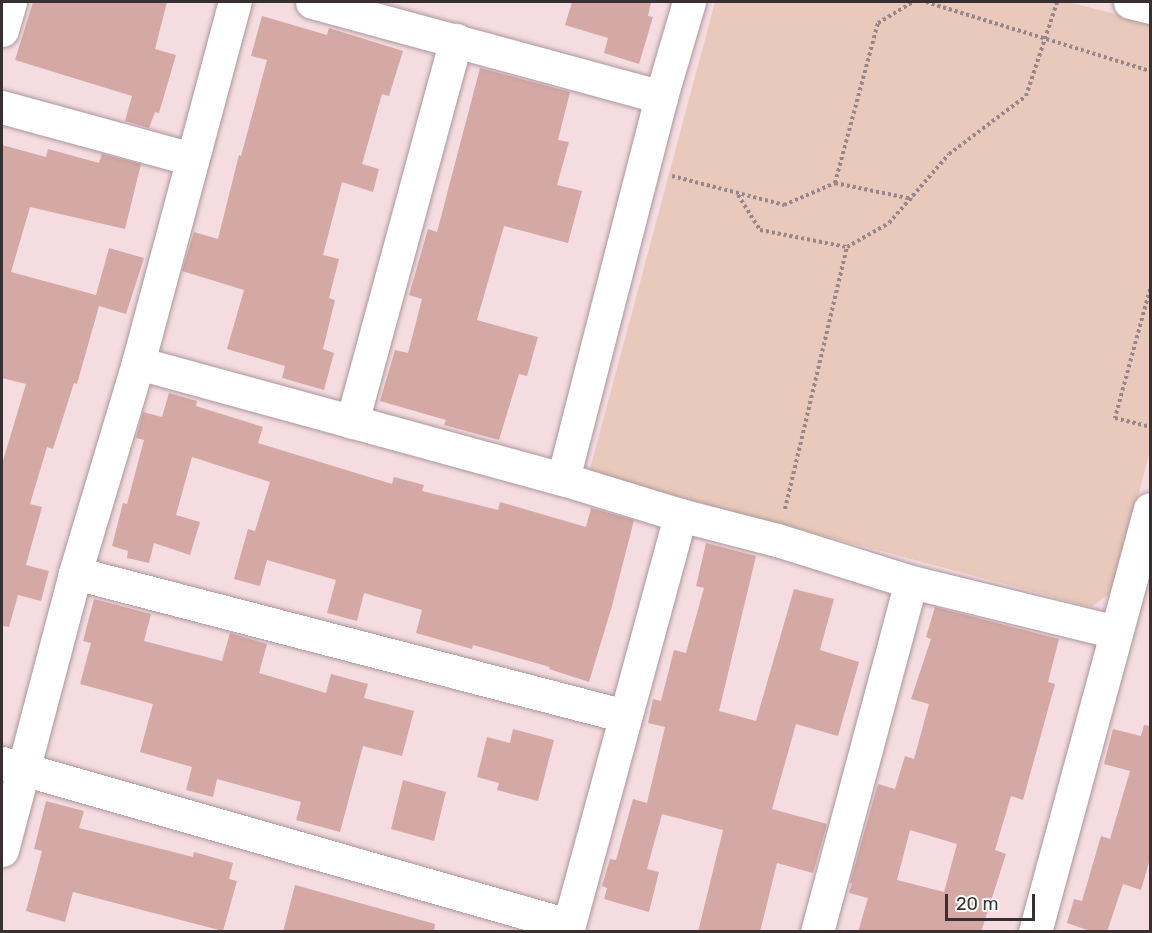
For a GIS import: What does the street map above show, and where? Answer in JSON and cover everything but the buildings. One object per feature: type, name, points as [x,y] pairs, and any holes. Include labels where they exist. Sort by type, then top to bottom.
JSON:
[{"type":"street","points":[[2,30],[10,2]]},
{"type":"street","points":[[2,850],[12,766],[75,573],[138,363],[235,2]]},
{"type":"street","points":[[312,2],[661,97]]},
{"type":"street","points":[[563,479],[642,168],[689,2]]},
{"type":"street","points":[[1130,2],[1150,7]]},
{"type":"street","points":[[352,422],[456,40]]},
{"type":"street","points":[[2,107],[192,159]]},
{"type":"street","points":[[138,363],[563,479],[680,515],[777,540],[911,582],[1116,632]]},
{"type":"street","points":[[1035,932],[1150,509]]},
{"type":"street","points":[[12,766],[567,928],[680,515]]},
{"type":"street","points":[[75,573],[626,716]]},
{"type":"street","points":[[817,932],[911,582]]},
{"type":"path","points":[[835,183],[878,23],[913,2]]},
{"type":"path","points":[[926,2],[1150,71]]},
{"type":"path","points":[[738,194],[760,230],[847,247],[889,223],[949,154],[1026,96],[1047,39],[1057,2]]},
{"type":"path","points":[[642,168],[784,205],[835,183],[912,199]]},
{"type":"path","points":[[777,540],[847,247]]},
{"type":"path","points":[[1150,290],[1115,418],[1150,427]]},
{"type":"shaded area","points":[[715,2],[1068,2],[1150,23],[1150,451],[1113,591],[1091,607],[589,473]]}]
